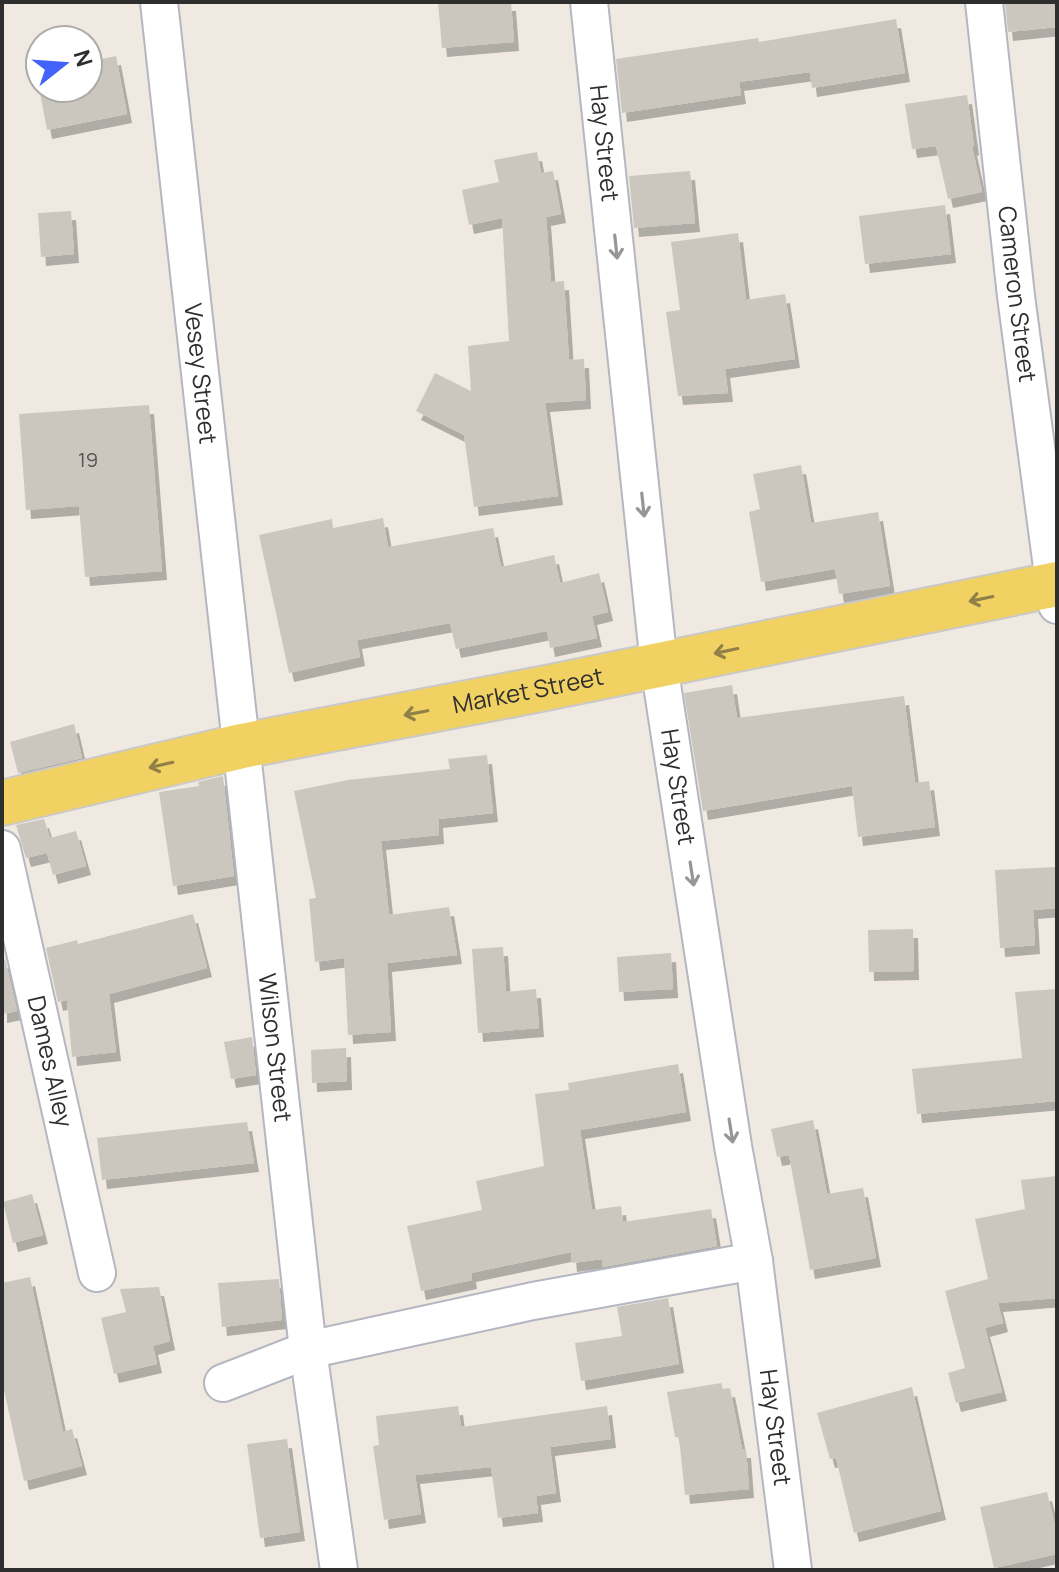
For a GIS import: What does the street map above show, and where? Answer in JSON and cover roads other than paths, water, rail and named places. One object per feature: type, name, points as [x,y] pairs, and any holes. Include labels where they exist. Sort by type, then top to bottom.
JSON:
[{"type":"main road","name":"Market Street","points":[[2,803],[242,746],[1056,591]]},
{"type":"street","name":"Vesey Street","points":[[159,2],[242,746]]},
{"type":"street","name":"Hay Street","points":[[589,2],[659,665],[733,1146],[754,1261],[793,1570]]},
{"type":"street","name":"Cameron Street","points":[[984,2],[1016,296],[1056,591]]},
{"type":"street","name":"Wilson Street","points":[[242,746],[308,1350],[339,1570]]},
{"type":"street","name":"Dames Alley","points":[[2,849],[97,1273]]},
{"type":"street","points":[[223,1383],[308,1350],[533,1301],[754,1261]]}]
